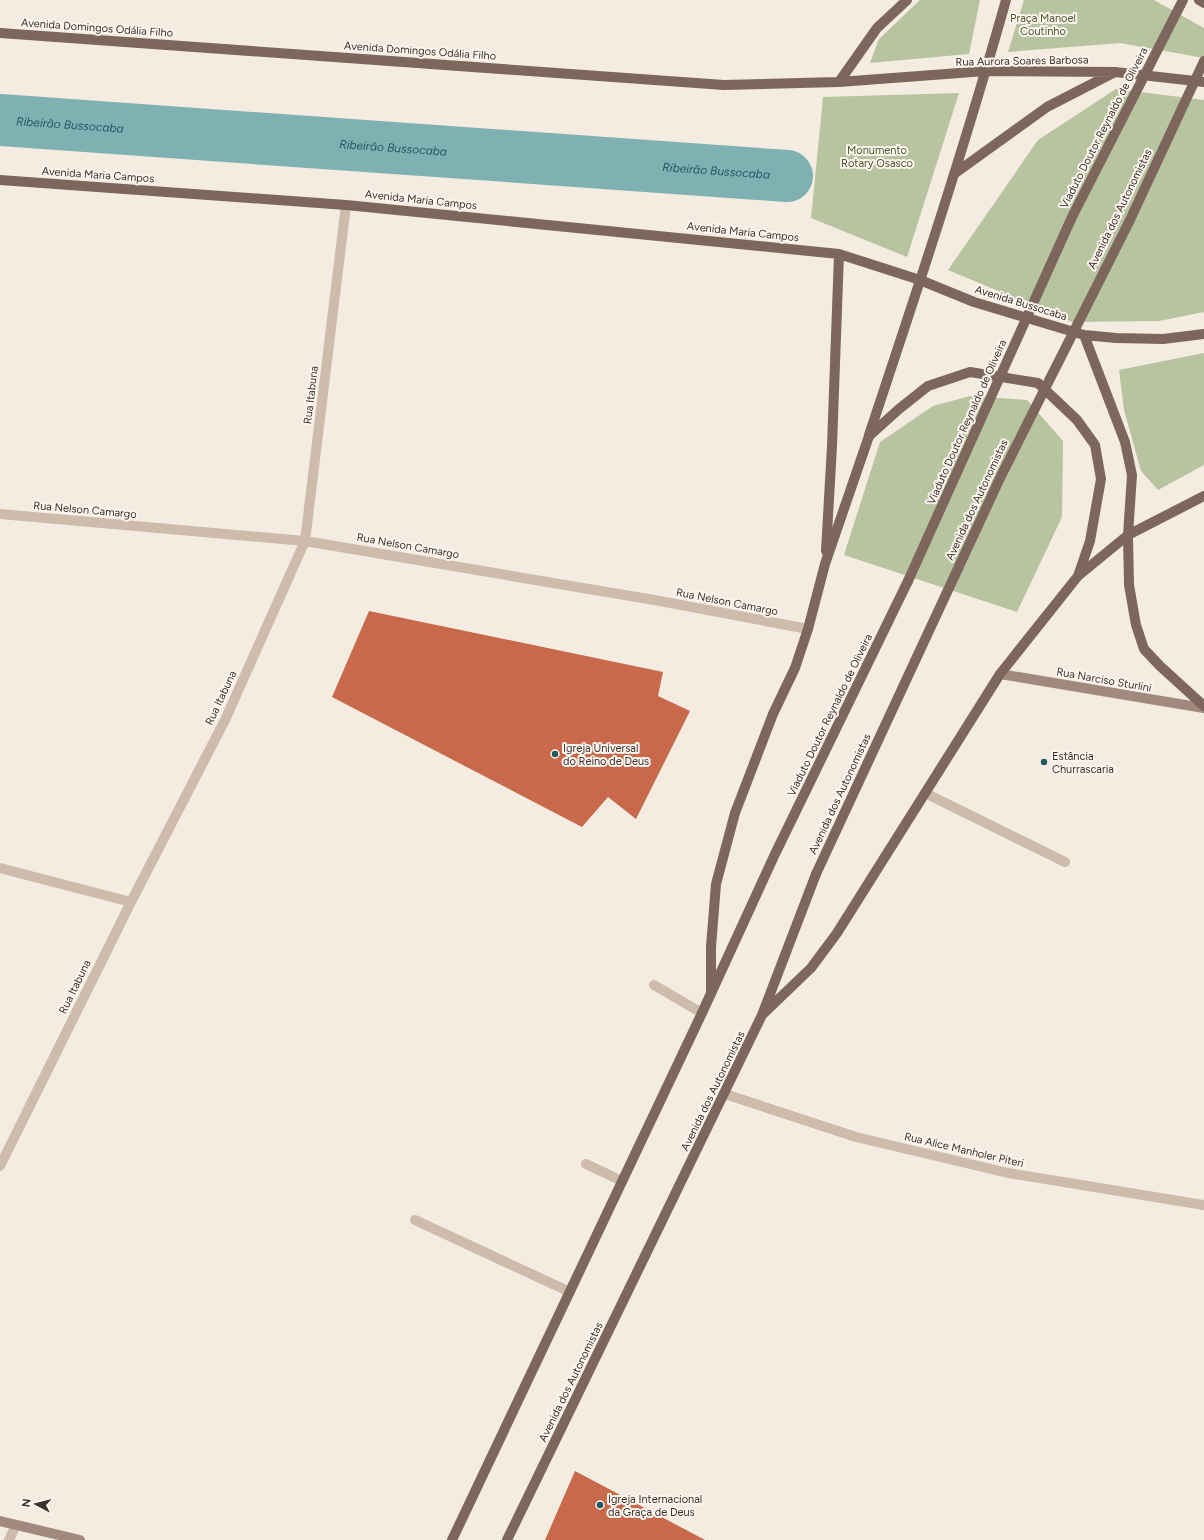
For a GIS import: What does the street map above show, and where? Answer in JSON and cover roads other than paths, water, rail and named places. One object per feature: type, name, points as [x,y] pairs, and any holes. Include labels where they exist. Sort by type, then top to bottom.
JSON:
[{"type":"main road","points":[[839,82],[876,28],[907,0]]},
{"type":"main road","points":[[452,1540],[711,994],[711,947],[716,884],[733,821],[773,714],[795,668],[808,629],[825,564],[920,280],[986,71],[1006,0]]},
{"type":"main road","name":"Viaduto Doutor Reynaldo de Oliveira","points":[[711,994],[775,854],[908,581],[1072,217],[1184,0]]},
{"type":"main road","points":[[1199,0],[1204,3]]},
{"type":"main road","name":"Avenida Domingos Odália Filho","points":[[0,33],[724,85],[839,82]]},
{"type":"main road","name":"Avenida dos Autonomistas","points":[[507,1540],[725,1094],[762,1015],[816,874],[1001,476],[1129,222],[1204,61]]},
{"type":"main road","name":"Rua Aurora Soares Barbosa","points":[[839,82],[986,71],[1115,72],[1204,82]]},
{"type":"main road","points":[[954,174],[1047,107],[1115,72]]},
{"type":"main road","name":"Avenida Maria Campos","points":[[0,180],[346,205],[839,254]]},
{"type":"main road","points":[[825,564],[832,446],[839,254]]},
{"type":"main road","name":"Avenida Bussocaba","points":[[839,254],[920,280],[974,302],[1084,335],[1116,338],[1163,339],[1204,334]]},
{"type":"main road","points":[[1084,335],[1126,442],[1132,475],[1128,535],[1129,585],[1136,624],[1144,648],[1160,666],[1204,707]]},
{"type":"main road","points":[[869,436],[898,408],[928,386],[970,372],[1038,383],[1078,420],[1095,445],[1101,479],[1090,541],[1078,576]]},
{"type":"main road","points":[[762,1015],[811,968],[824,951],[841,927],[1000,674],[1078,576],[1128,535],[1204,496]]},
{"type":"main road","name":"Rua Narciso Sturlini","points":[[1000,674],[1204,707]]},
{"type":"main road","points":[[0,1521],[80,1540]]},
{"type":"street","name":"Rua Itabuna","points":[[0,1166],[131,902],[225,720],[305,541],[346,205]]},
{"type":"street","name":"Rua Nelson Camargo","points":[[0,514],[305,541],[660,601],[808,629]]},
{"type":"street","points":[[925,793],[1065,862]]},
{"type":"street","points":[[0,868],[131,902]]},
{"type":"street","points":[[654,985],[702,1012]]},
{"type":"street","name":"Rua Alice Manholer Piteri","points":[[725,1094],[856,1137],[993,1169],[1204,1205]]},
{"type":"street","points":[[586,1164],[622,1181]]},
{"type":"street","points":[[415,1220],[570,1292]]},
{"type":"street","points":[[9,1540],[16,1525]]},
{"type":"waterway","name":"Ribeirão Bussocaba","points":[[0,120],[787,176]]},
{"type":"place","name":"Igreja Universal do Reino de Deus","points":[[555,754]]},
{"type":"place","name":"Estância Churrascaria","points":[[1044,762]]},
{"type":"place","name":"Igreja Internacional da Graça de Deus","points":[[600,1505]]},
{"type":"park label","name":"Praça Manoel Coutinho","points":[[1043,24]]},
{"type":"park label","name":"Monumento Rotary Osasco","points":[[877,156]]}]
